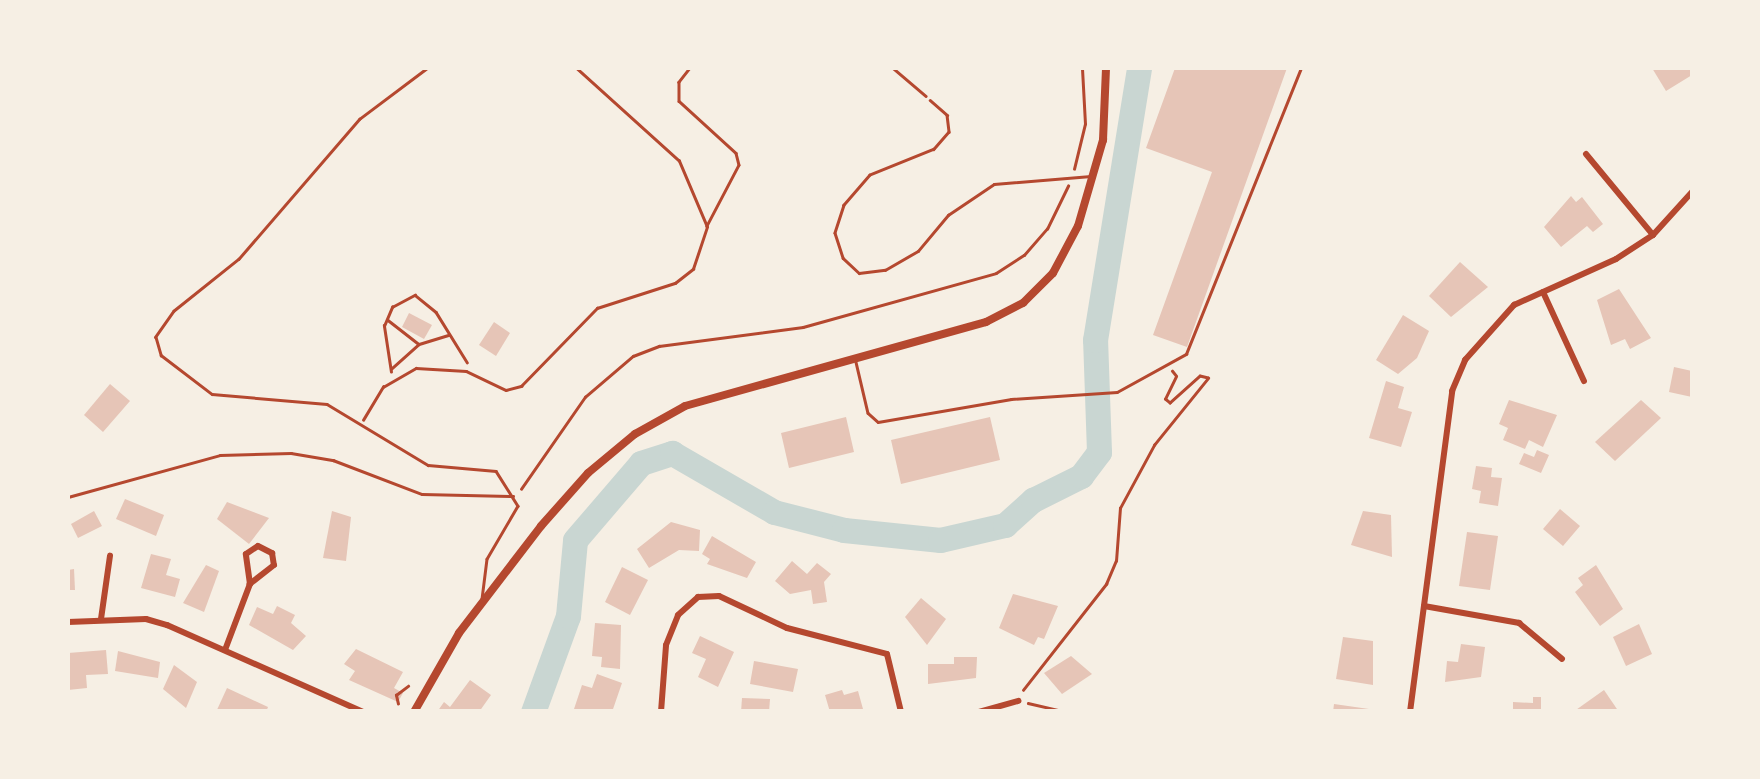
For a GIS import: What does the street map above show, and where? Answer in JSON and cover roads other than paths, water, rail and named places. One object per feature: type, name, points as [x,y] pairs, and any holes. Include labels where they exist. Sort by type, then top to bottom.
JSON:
[{"type":"street","points":[[414,712],[482,600],[588,473],[634,434],[685,406],[986,322],[1022,303],[1053,272],[1078,226],[1103,140],[1106,68]]},
{"type":"street","points":[[1586,154],[1653,235]]},
{"type":"street","points":[[1410,712],[1452,391],[1473,346],[1514,304],[1653,235],[1692,192]]},
{"type":"street","points":[[1544,292],[1584,381]]},
{"type":"street","points":[[225,650],[250,584],[246,554],[266,548],[274,565],[250,584]]},
{"type":"street","points":[[101,619],[110,556]]},
{"type":"street","points":[[661,712],[666,646],[678,614],[698,598],[719,596],[788,628],[887,654],[901,712]]},
{"type":"street","points":[[1424,606],[1519,623],[1562,659]]},
{"type":"street","points":[[68,622],[146,619],[363,712]]},
{"type":"street","points":[[978,712],[1018,701]]},
{"type":"lane","points":[[428,68],[360,120],[239,258],[174,310],[156,336],[161,355],[212,394],[326,404],[362,421],[428,465],[496,470],[515,496],[514,519],[481,578],[482,600]]},
{"type":"lane","points":[[576,68],[679,161],[707,227]]},
{"type":"lane","points":[[362,421],[393,378],[416,368],[466,371],[497,388],[521,386],[597,308],[684,278],[699,258],[707,227],[739,165],[736,153],[679,101],[679,82],[690,68]]},
{"type":"lane","points":[[855,356],[868,413],[878,422],[1011,400],[1117,392],[1168,366],[1186,354],[1203,324],[1300,68]]},
{"type":"lane","points":[[930,100],[947,115],[949,132],[934,149],[870,176],[844,205],[834,233],[843,258],[859,273],[885,270],[918,251],[948,215],[994,184],[1093,176]]},
{"type":"lane","points":[[68,497],[220,455],[290,453],[333,460],[422,494],[515,496]]},
{"type":"waterway","points":[[533,712],[568,616],[575,540],[641,463],[672,453],[774,512],[844,530],[940,540],[1005,525],[1033,500],[1081,476],[1099,452],[1095,340],[1139,68]]}]
